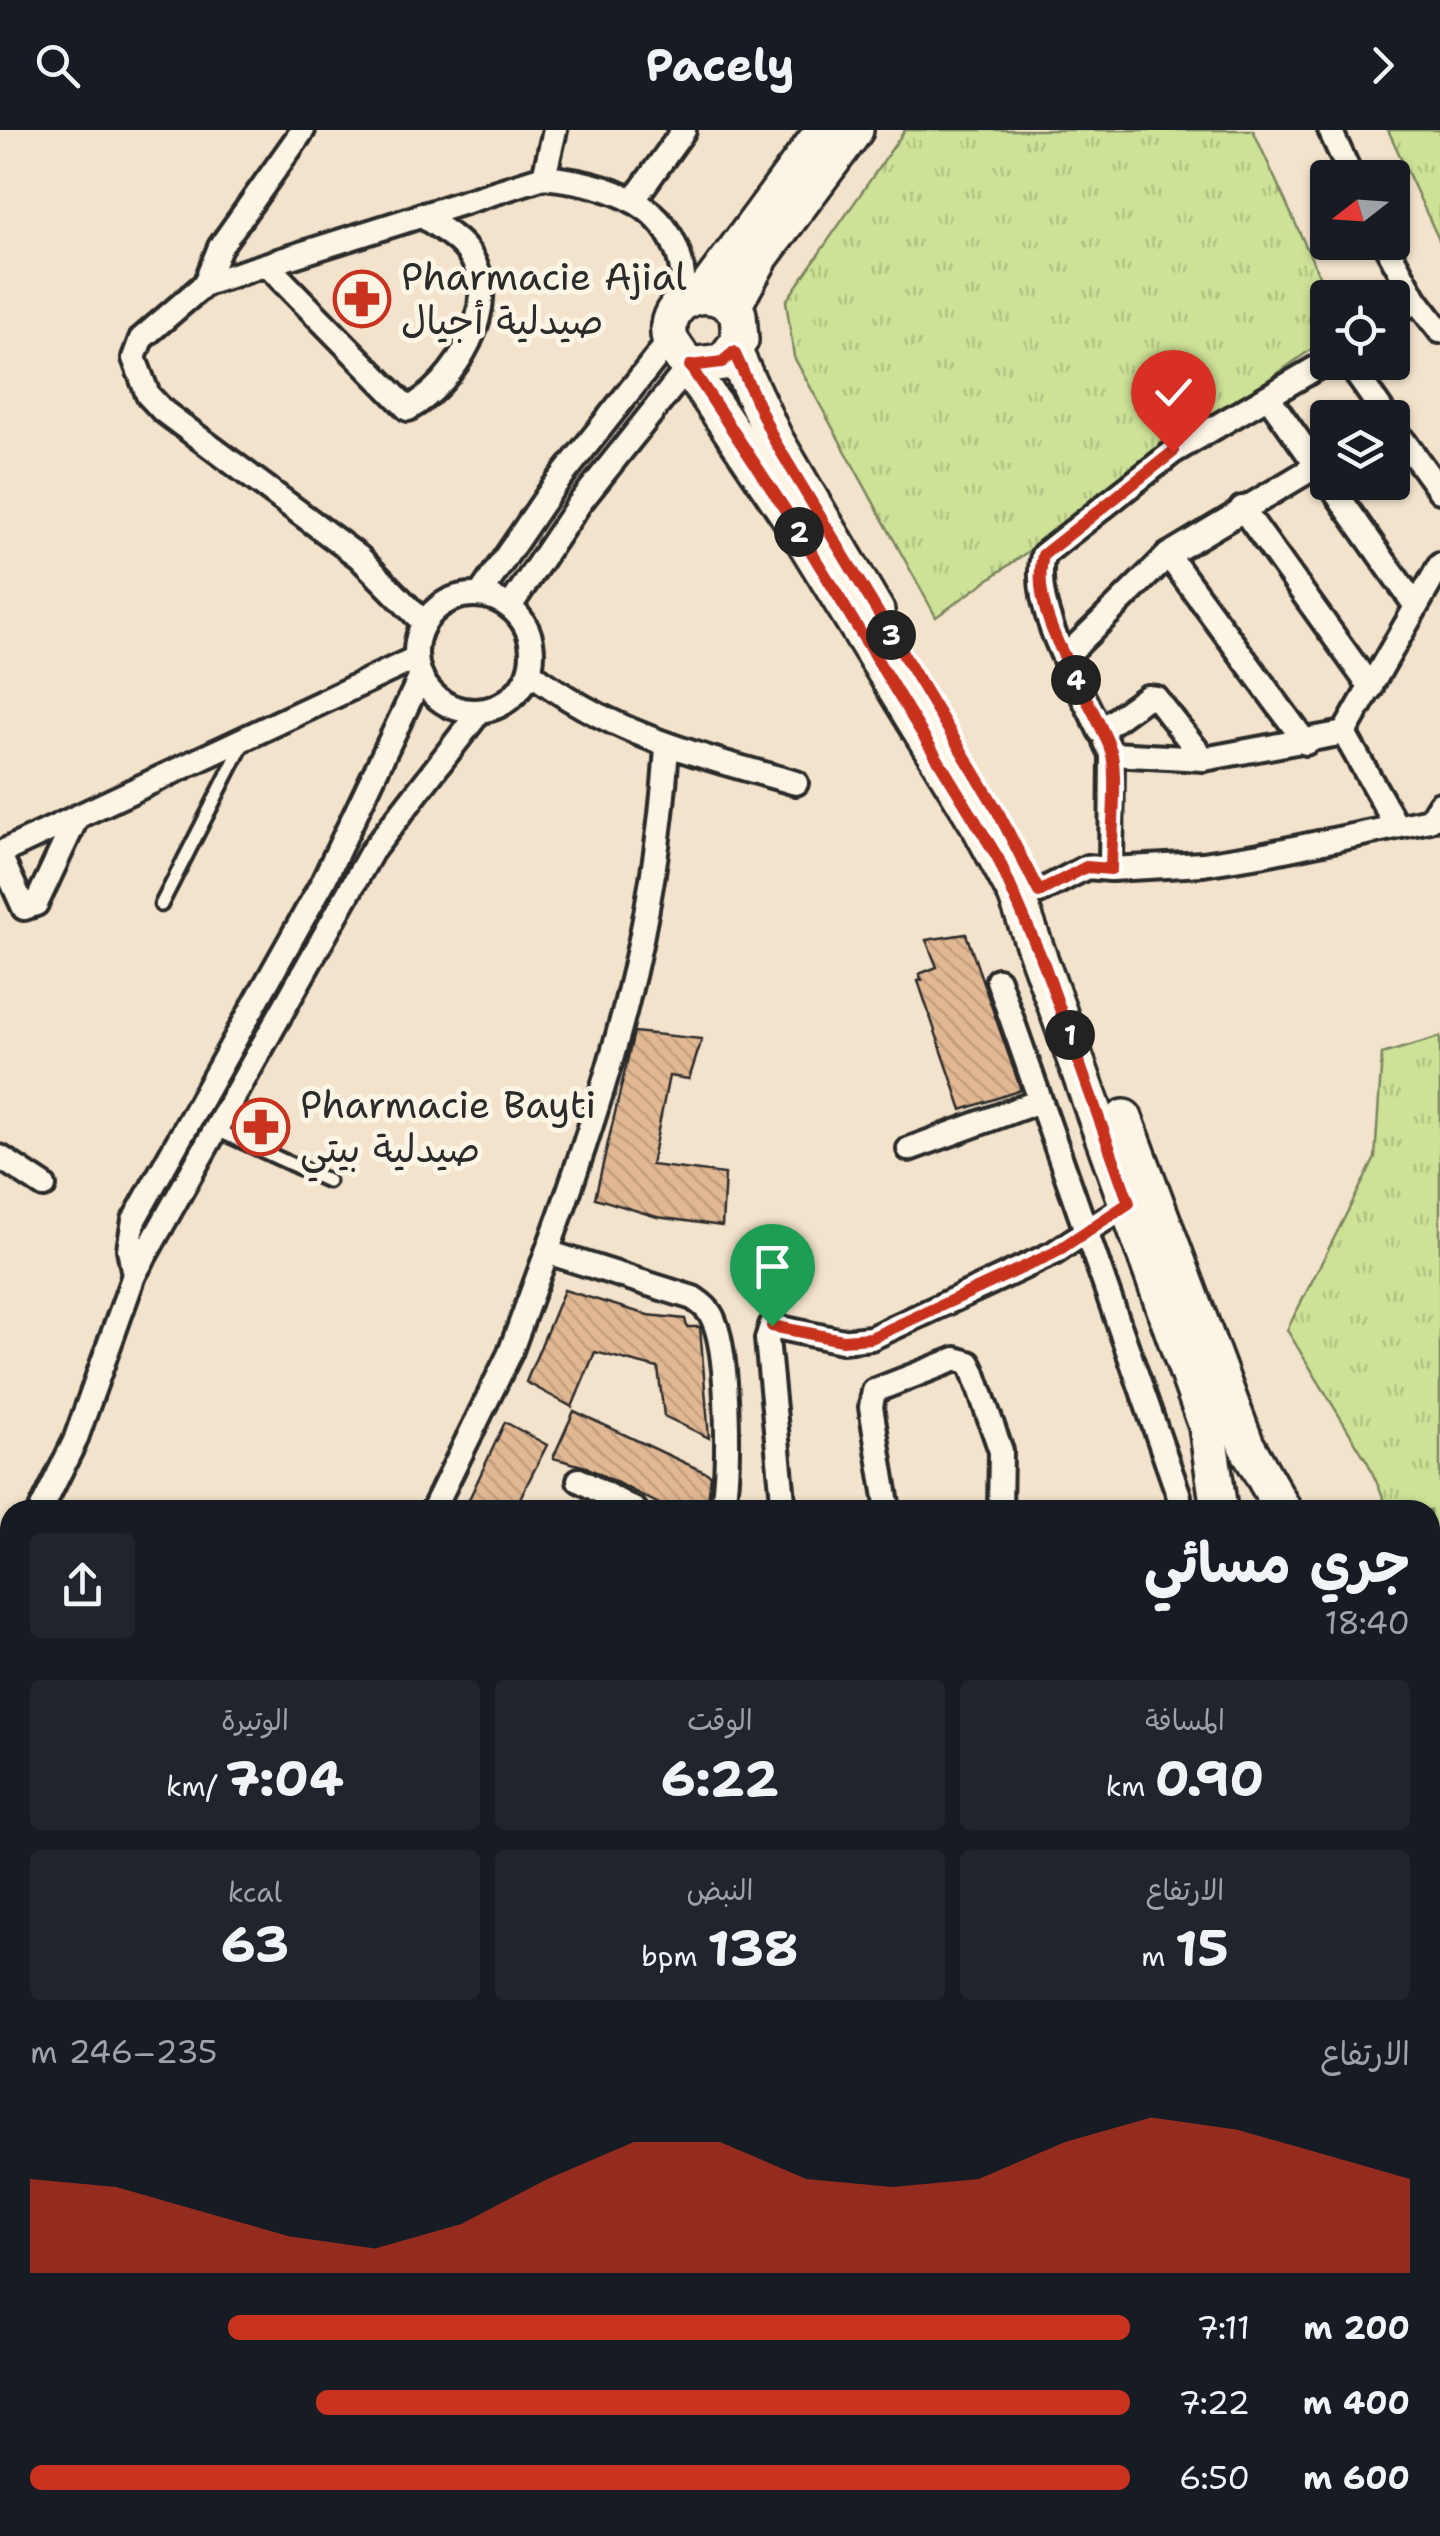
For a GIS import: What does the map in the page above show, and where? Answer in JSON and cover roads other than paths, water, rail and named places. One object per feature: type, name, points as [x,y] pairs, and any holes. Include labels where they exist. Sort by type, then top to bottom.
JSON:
[{"type":"main road","points":[[707,300],[824,130]]},
{"type":"main road","points":[[854,130],[760,256],[707,300],[670,318],[680,353],[790,517],[998,858],[1044,964],[1207,1426],[1218,1500]]},
{"type":"main road","points":[[680,353],[722,362],[734,352],[742,327],[707,300]]},
{"type":"main road","points":[[734,352],[774,440],[997,810],[1039,892],[1246,1445],[1277,1500]]},
{"type":"street","points":[[205,284],[220,247],[303,130]]},
{"type":"street","points":[[544,176],[556,130]]},
{"type":"street","points":[[633,201],[684,130]]},
{"type":"street","points":[[1330,130],[1344,160]]},
{"type":"street","points":[[424,623],[359,557],[261,487],[148,395],[134,358],[141,339],[205,284],[544,176],[580,180],[633,201],[663,223],[678,243],[685,265],[707,300]]},
{"type":"street","points":[[266,265],[408,410],[461,358],[476,328],[483,292],[473,258],[421,215]]},
{"type":"street","points":[[1394,260],[1416,300],[1440,331]]},
{"type":"street","points":[[1410,304],[1416,300]]},
{"type":"street","points":[[481,593],[552,489],[680,353]]},
{"type":"street","points":[[511,605],[680,353]]},
{"type":"street","points":[[1111,869],[1112,754],[1065,657],[1044,602],[1039,571],[1043,555],[1173,452],[1310,372]]},
{"type":"street","points":[[1269,398],[1310,460]]},
{"type":"street","points":[[1410,449],[1440,491]]},
{"type":"street","points":[[1065,657],[1168,555],[1310,470]]},
{"type":"street","points":[[1339,500],[1414,604]]},
{"type":"street","points":[[1242,508],[1371,688]]},
{"type":"street","points":[[1168,555],[1306,743]]},
{"type":"street","points":[[1112,754],[1204,760],[1344,733],[1414,604],[1440,565]]},
{"type":"street","points":[[47,1500],[74,1442],[134,1275],[372,851],[480,711],[510,699],[530,672],[532,640],[511,605],[481,593],[451,598],[424,623],[418,667],[323,882],[134,1220],[129,1249],[134,1275]]},
{"type":"street","points":[[418,667],[444,704],[480,711]]},
{"type":"street","points":[[76,819],[36,904],[24,908],[0,854],[245,740],[418,667]]},
{"type":"street","points":[[530,672],[594,716],[666,747],[796,783]]},
{"type":"street","points":[[1100,731],[1147,697],[1156,698],[1204,760]]},
{"type":"street","points":[[1344,733],[1396,825]]},
{"type":"street","points":[[437,1500],[510,1353],[604,1096],[641,949],[658,850],[666,747]]},
{"type":"street","points":[[1039,892],[1086,867],[1203,864],[1437,813]]},
{"type":"street","points":[[998,980],[1179,1500]]},
{"type":"street","points":[[909,1148],[1040,1102]]},
{"type":"street","points":[[180,1137],[204,1154]]},
{"type":"street","points":[[0,1156],[44,1186]]},
{"type":"street","points":[[783,1500],[767,1339],[772,1326],[842,1340],[871,1338],[1054,1253],[1129,1203]]},
{"type":"street","points":[[546,1252],[692,1298],[708,1310],[716,1327],[726,1422],[728,1456],[723,1500]]},
{"type":"street","points":[[886,1500],[871,1407],[874,1391],[956,1359],[973,1371],[998,1436],[1000,1500]]},
{"type":"street","points":[[579,1480],[616,1500]]},
{"type":"lane","points":[[160,905],[245,740]]},
{"type":"lane","points":[[217,1130],[328,1181]]},
{"type":"place","name":"Pharmacie Ajial صيدلية أجيال","points":[[362,299]]},
{"type":"place","name":"Pharmacie Bayti صيدلية بيتي","points":[[261,1127]]}]
